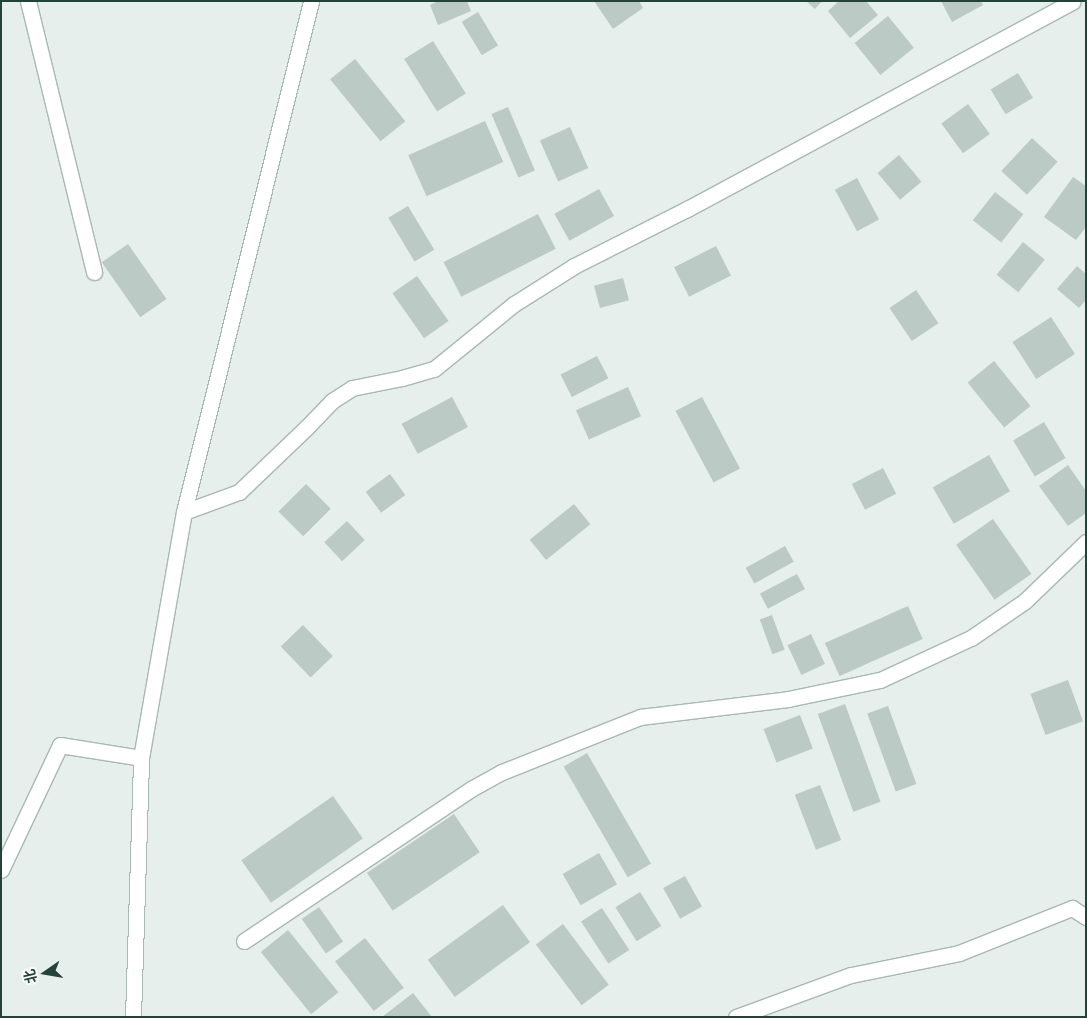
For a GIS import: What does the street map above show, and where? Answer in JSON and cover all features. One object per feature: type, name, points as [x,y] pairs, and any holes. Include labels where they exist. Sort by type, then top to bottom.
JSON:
[{"type":"street","points":[[28,1],[94,272]]},
{"type":"street","points":[[133,1017],[141,758],[184,512],[311,1]]},
{"type":"street","points":[[184,512],[239,492],[306,428],[332,400],[352,388],[402,378],[434,369],[514,304],[574,266],[687,209],[1073,1]]},
{"type":"street","points":[[244,941],[471,789],[502,772],[640,717],[788,699],[880,680],[972,638],[1025,601],[1086,542]]},
{"type":"street","points":[[1,870],[60,745],[141,758]]},
{"type":"street","points":[[736,1017],[852,976],[959,953],[1072,908],[1086,917]]},
{"type":"building","points":[[438,1],[467,1],[471,11],[438,25],[430,5]]},
{"type":"building","points":[[594,1],[639,1],[643,8],[613,29]]},
{"type":"building","points":[[806,1],[822,1],[815,9]]},
{"type":"building","points":[[839,1],[866,1],[878,15],[850,38],[828,11]]},
{"type":"building","points":[[941,1],[981,1],[983,5],[952,22]]},
{"type":"building","points":[[478,12],[498,45],[482,55],[462,22]]},
{"type":"building","points":[[888,16],[914,48],[880,75],[855,43]]},
{"type":"building","points":[[433,41],[466,94],[437,112],[404,59]]},
{"type":"building","points":[[355,59],[405,121],[380,141],[330,79]]},
{"type":"building","points":[[1018,73],[1033,98],[1006,114],[991,89]]},
{"type":"building","points":[[968,104],[990,134],[963,153],[941,123]]},
{"type":"building","points":[[508,107],[535,171],[518,178],[491,114]]},
{"type":"building","points":[[485,121],[503,162],[427,196],[408,155]]},
{"type":"building","points":[[570,127],[588,168],[558,182],[540,140]]},
{"type":"building","points":[[1032,138],[1058,162],[1027,195],[1001,171]]},
{"type":"building","points":[[899,155],[921,182],[900,200],[878,173]]},
{"type":"building","points":[[1073,177],[1086,186],[1086,227],[1076,240],[1044,217]]},
{"type":"building","points":[[857,178],[879,219],[857,231],[835,190]]},
{"type":"building","points":[[599,189],[614,216],[569,241],[554,214]]},
{"type":"building","points":[[995,192],[1023,214],[1001,243],[973,220]]},
{"type":"building","points":[[408,206],[434,250],[415,262],[388,218]]},
{"type":"building","points":[[538,214],[556,249],[461,297],[444,262]]},
{"type":"building","points":[[1023,242],[1045,260],[1018,292],[997,275]]},
{"type":"building","points":[[128,244],[166,299],[140,317],[102,262]]},
{"type":"building","points":[[716,246],[731,275],[689,297],[674,267]]},
{"type":"building","points":[[1077,266],[1086,274],[1086,300],[1079,308],[1057,289]]},
{"type":"building","points":[[417,276],[449,321],[424,338],[392,293]]},
{"type":"building","points":[[623,278],[629,300],[600,308],[594,286]]},
{"type":"building","points":[[916,290],[938,323],[912,341],[889,308]]},
{"type":"building","points":[[1051,317],[1075,354],[1036,379],[1012,342]]},
{"type":"building","points":[[597,356],[608,378],[572,397],[560,375]]},
{"type":"building","points":[[994,361],[1031,406],[1004,427],[968,382]]},
{"type":"building","points":[[628,387],[641,416],[589,439],[576,410]]},
{"type":"building","points":[[452,397],[468,427],[418,454],[402,424]]},
{"type":"building","points":[[702,397],[740,469],[714,483],[676,411]]},
{"type":"building","points":[[1044,422],[1066,458],[1035,477],[1013,441]]},
{"type":"building","points":[[989,455],[1010,491],[954,524],[933,488]]},
{"type":"building","points":[[1068,465],[1086,491],[1086,513],[1068,526],[1039,486]]},
{"type":"building","points":[[883,468],[896,494],[865,510],[852,484]]},
{"type":"building","points":[[390,474],[405,495],[381,513],[366,492]]},
{"type":"building","points":[[306,484],[331,509],[303,536],[278,512]]},
{"type":"building","points":[[574,504],[590,524],[546,560],[530,540]]},
{"type":"building","points":[[993,519],[1031,574],[995,600],[956,545]]},
{"type":"building","points":[[347,521],[365,540],[342,561],[324,542]]},
{"type":"building","points":[[785,546],[794,562],[754,584],[746,568]]},
{"type":"building","points":[[797,574],[805,589],[768,609],[760,594]]},
{"type":"building","points":[[908,606],[923,639],[840,676],[825,643]]},
{"type":"building","points":[[772,615],[785,650],[772,654],[760,619]]},
{"type":"building","points":[[303,625],[333,656],[311,677],[281,647]]},
{"type":"building","points":[[811,634],[825,664],[801,675],[787,645]]},
{"type":"building","points":[[1068,680],[1083,721],[1045,735],[1030,694]]},
{"type":"building","points":[[845,704],[881,802],[853,812],[818,714]]},
{"type":"building","points":[[888,706],[916,784],[896,792],[867,714]]},
{"type":"building","points":[[800,715],[813,749],[776,763],[764,729]]},
{"type":"building","points":[[587,753],[651,864],[628,877],[564,767]]},
{"type":"building","points":[[820,785],[841,840],[816,850],[795,795]]},
{"type":"building","points":[[333,796],[363,839],[271,903],[241,860]]},
{"type":"building","points":[[454,814],[480,852],[393,911],[367,873]]},
{"type":"building","points":[[599,853],[617,884],[581,905],[563,874]]},
{"type":"building","points":[[685,876],[702,907],[680,919],[663,888]]},
{"type":"building","points":[[640,892],[661,926],[637,941],[615,907]]},
{"type":"building","points":[[503,905],[530,942],[455,997],[428,960]]},
{"type":"building","points":[[319,907],[343,941],[326,953],[302,919]]},
{"type":"building","points":[[602,908],[629,950],[608,964],[581,922]]},
{"type":"building","points":[[563,924],[609,985],[582,1005],[536,944]]},
{"type":"building","points":[[288,930],[338,992],[311,1014],[261,952]]},
{"type":"building","points":[[365,938],[404,988],[374,1011],[335,961]]},
{"type":"building","points":[[413,993],[432,1017],[382,1017]]}]
